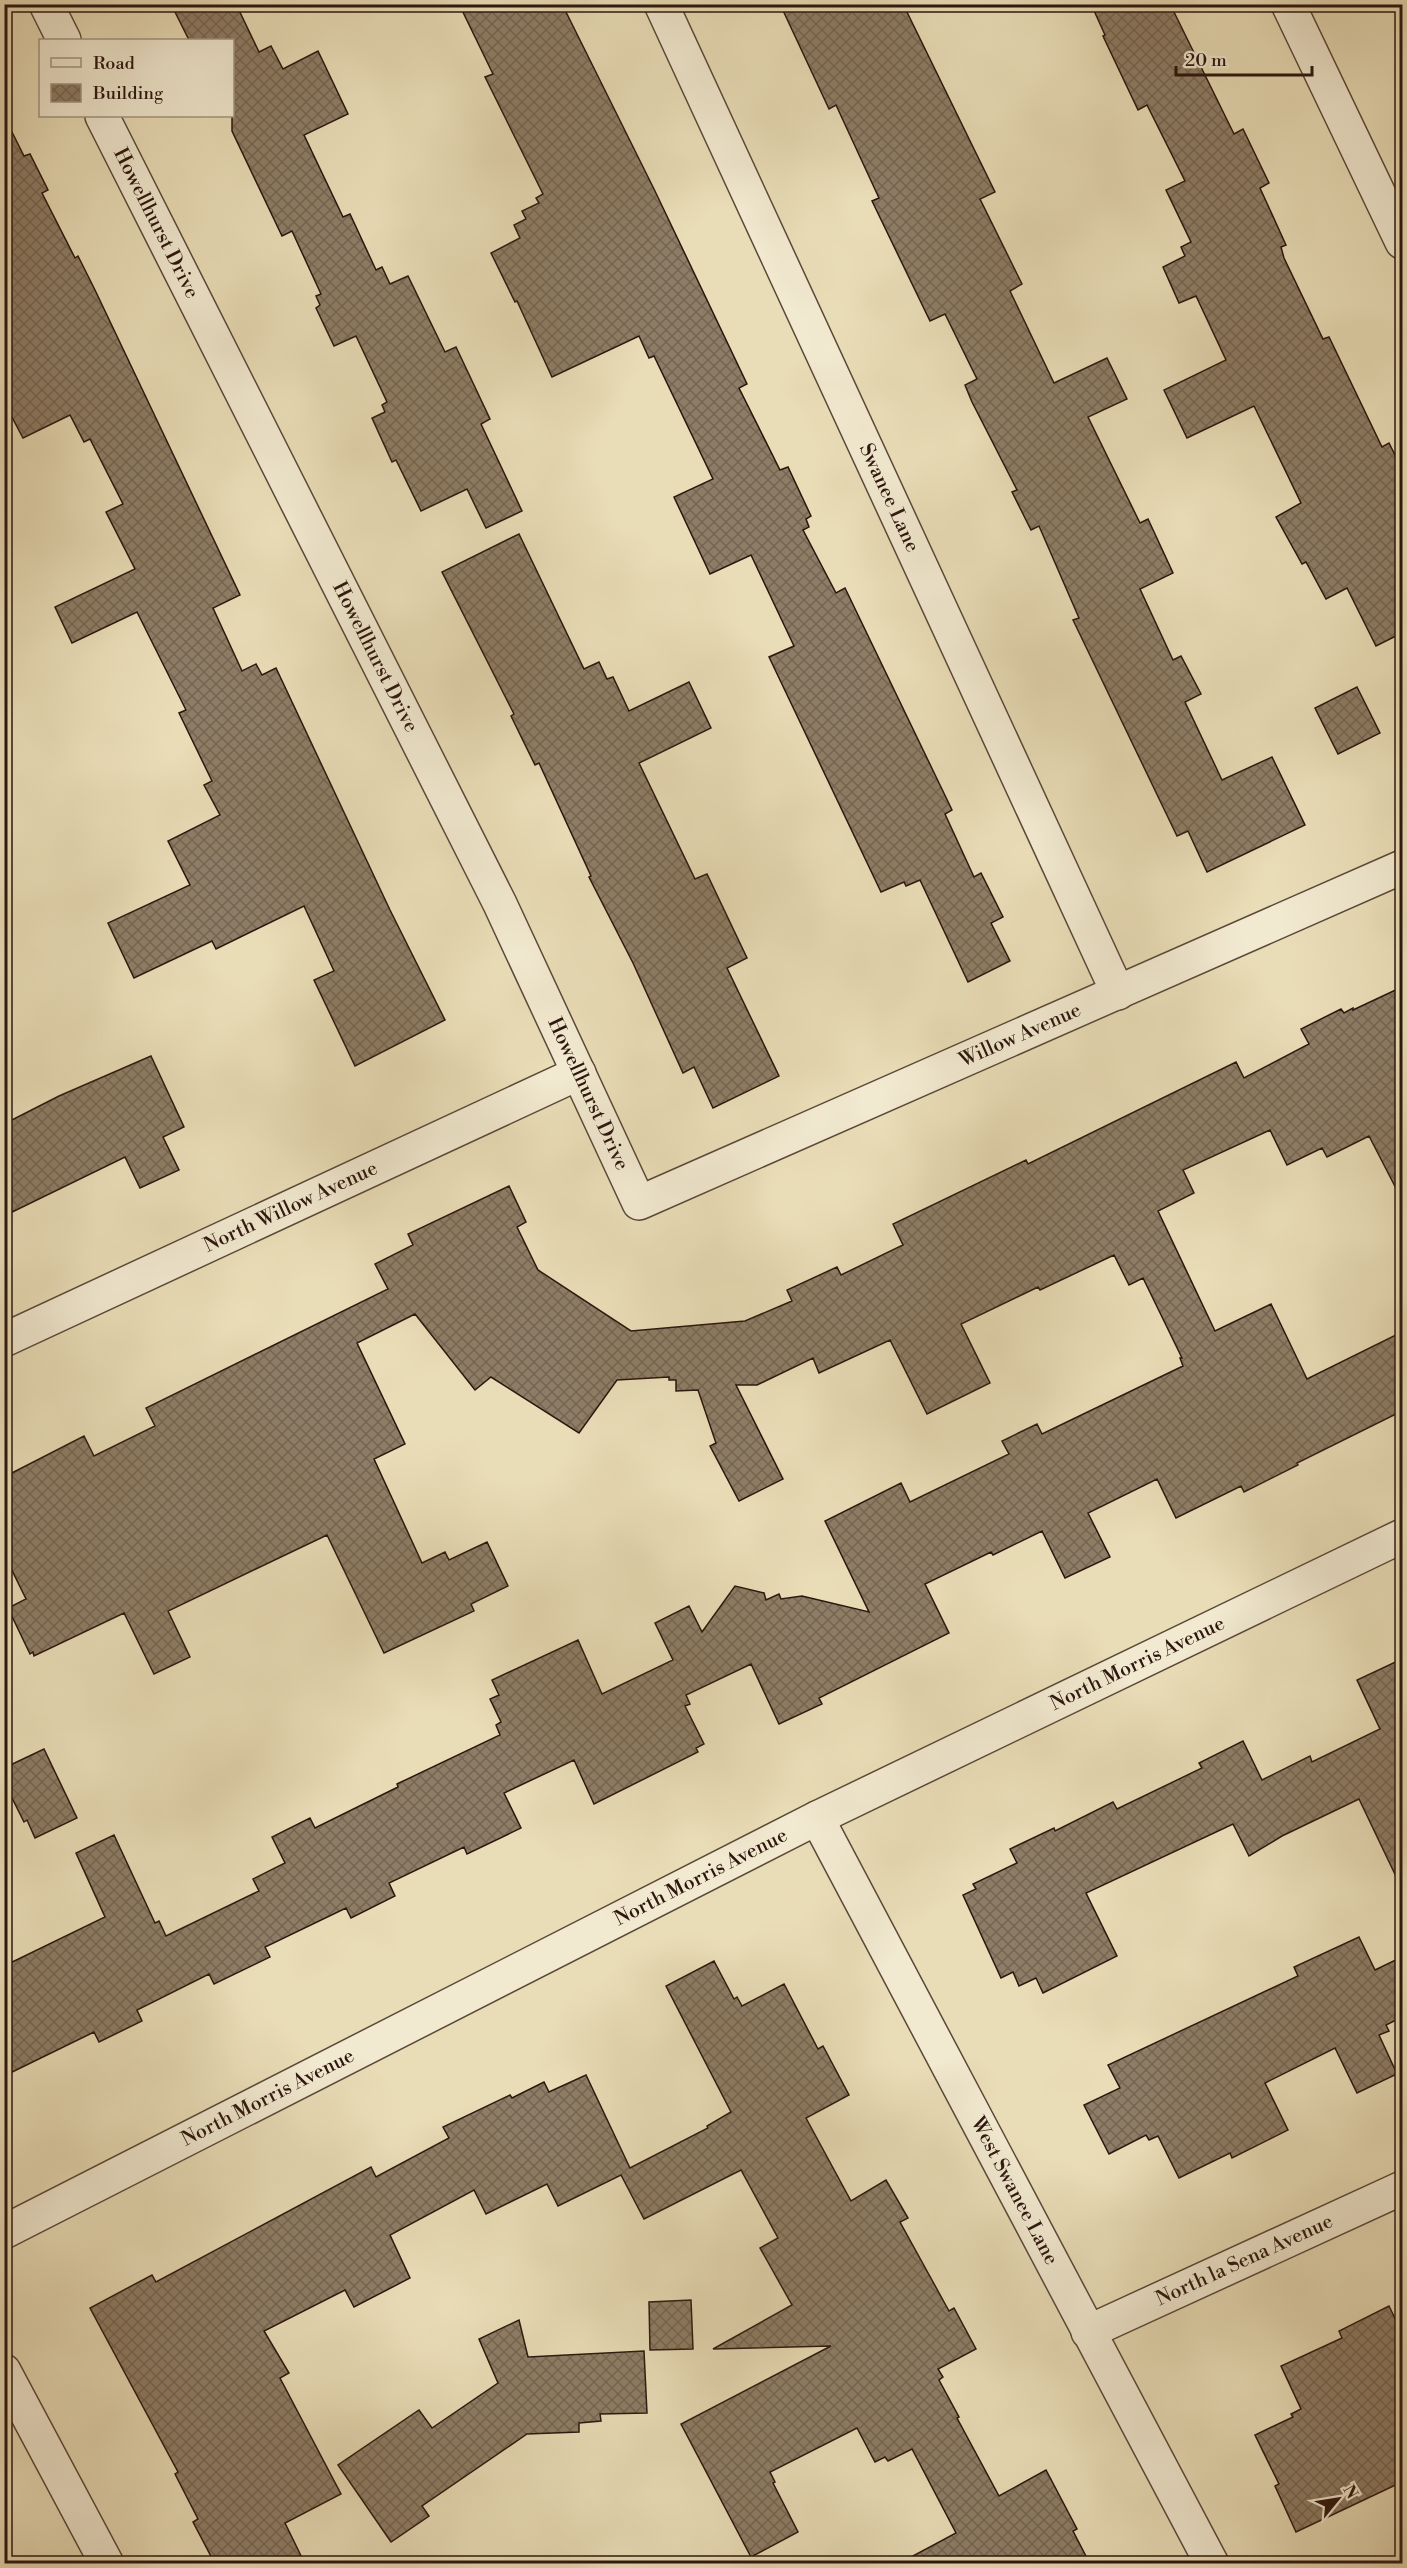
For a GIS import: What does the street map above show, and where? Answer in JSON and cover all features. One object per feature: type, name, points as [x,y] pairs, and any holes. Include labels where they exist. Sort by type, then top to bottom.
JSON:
[{"type":"street","points":[[46,4],[64,39]]},
{"type":"street","name":"Swanee Lane","points":[[661,4],[1118,993]]},
{"type":"street","points":[[1288,4],[1402,242]]},
{"type":"street","name":"Howellhurst Drive","points":[[103,117],[500,904],[639,1203]]},
{"type":"street","name":"Willow Avenue","points":[[639,1203],[1402,867]]},
{"type":"street","name":"North Willow Avenue","points":[[4,1340],[579,1073]]},
{"type":"street","name":"North Morris Avenue","points":[[4,2232],[817,1818],[1402,1536]]},
{"type":"street","name":"West Swanee Lane","points":[[817,1818],[1212,2564]]},
{"type":"street","name":"North la Sena Avenue","points":[[1088,2332],[1402,2188]]},
{"type":"street","points":[[4,2371],[107,2564]]},
{"type":"building","points":[[171,4],[236,4],[259,52],[271,46],[283,69],[318,51],[348,114],[304,135],[343,217],[350,214],[376,270],[382,267],[390,284],[408,276],[445,352],[456,347],[490,419],[481,424],[522,511],[486,528],[467,489],[421,511],[396,460],[392,462],[372,418],[385,412],[382,405],[387,402],[356,336],[334,346],[316,308],[320,305],[316,296],[321,294],[292,231],[282,236],[232,131],[234,39],[188,39]]},
{"type":"building","points":[[459,4],[562,4],[747,384],[739,388],[780,470],[788,467],[811,516],[806,519],[809,527],[803,530],[836,593],[845,588],[952,810],[945,814],[974,877],[981,873],[1003,917],[991,923],[1010,961],[968,982],[920,880],[906,886],[904,882],[881,892],[769,657],[794,646],[751,555],[710,574],[674,497],[713,479],[654,356],[649,358],[639,336],[552,377],[517,301],[515,302],[491,253],[520,238],[514,225],[526,219],[522,211],[539,203],[536,198],[543,194],[485,77],[493,74]]},
{"type":"building","points":[[780,4],[903,4],[995,192],[980,199],[1022,284],[1010,291],[1054,383],[1107,358],[1127,399],[1088,417],[1140,523],[1148,519],[1173,573],[1140,589],[1173,660],[1181,656],[1201,694],[1185,702],[1222,780],[1272,757],[1305,825],[1207,872],[1188,831],[1177,836],[1073,620],[1079,618],[1039,526],[1031,530],[1012,492],[1017,490],[972,402],[965,385],[977,379],[945,314],[930,321],[872,201],[879,198],[836,105],[829,109]]},
{"type":"building","points":[[1091,4],[1170,4],[1234,134],[1243,129],[1269,183],[1260,188],[1286,245],[1281,247],[1284,258],[1323,339],[1329,337],[1382,447],[1389,443],[1402,469],[1402,633],[1376,646],[1347,588],[1326,599],[1306,562],[1302,564],[1276,517],[1301,503],[1254,406],[1187,438],[1164,390],[1226,360],[1196,296],[1179,303],[1163,267],[1185,256],[1181,247],[1191,242],[1166,190],[1185,181],[1147,105],[1138,110],[1103,36],[1105,35]]},
{"type":"building","points":[[4,116],[24,156],[30,154],[48,190],[42,193],[75,258],[78,256],[95,290],[240,595],[213,608],[242,671],[256,664],[262,675],[276,668],[390,910],[445,1020],[355,1066],[314,980],[334,971],[304,906],[216,949],[212,941],[134,978],[108,923],[190,885],[168,841],[220,815],[204,785],[212,781],[179,713],[186,710],[137,612],[72,643],[55,607],[135,569],[106,512],[123,504],[90,439],[84,442],[70,415],[23,438],[4,402]]},
{"type":"building","points":[[519,534],[584,669],[599,662],[607,679],[613,677],[629,711],[689,682],[711,728],[639,763],[695,879],[707,874],[747,958],[727,968],[779,1076],[713,1108],[694,1067],[683,1073],[633,963],[589,877],[591,876],[539,763],[535,765],[511,716],[514,714],[442,572]]},
{"type":"building","points":[[1357,687],[1380,733],[1338,754],[1315,708]]},
{"type":"building","points":[[1402,987],[1402,1200],[1369,1136],[1327,1157],[1322,1148],[1287,1165],[1270,1130],[1183,1170],[1194,1193],[1158,1211],[1215,1331],[1271,1304],[1307,1379],[1402,1332],[1402,1411],[1244,1492],[1241,1486],[1176,1518],[1157,1479],[1088,1513],[1110,1557],[1065,1578],[1042,1531],[993,1555],[991,1552],[925,1584],[949,1633],[819,1698],[822,1704],[779,1724],[751,1664],[686,1695],[690,1704],[685,1706],[704,1744],[696,1748],[698,1752],[594,1804],[574,1760],[504,1793],[521,1828],[467,1854],[464,1847],[389,1883],[395,1896],[351,1918],[346,1908],[265,1947],[270,1957],[214,1984],[209,1974],[137,2010],[142,2021],[99,2042],[94,2032],[4,2076],[4,1966],[105,1917],[76,1853],[114,1835],[155,1923],[159,1921],[166,1936],[259,1891],[253,1879],[285,1863],[272,1837],[310,1818],[315,1828],[398,1787],[397,1784],[500,1735],[496,1725],[501,1722],[490,1699],[499,1695],[492,1680],[578,1640],[602,1694],[673,1660],[655,1623],[689,1606],[702,1632],[735,1586],[764,1593],[766,1600],[779,1594],[781,1599],[802,1596],[869,1612],[825,1521],[901,1483],[910,1502],[1009,1454],[1002,1441],[1037,1424],[1042,1434],[1183,1366],[1180,1358],[1182,1358],[1143,1278],[1129,1285],[1114,1255],[1040,1290],[1038,1287],[961,1324],[990,1383],[927,1414],[890,1340],[819,1373],[813,1358],[757,1385],[736,1385],[783,1479],[739,1501],[710,1446],[716,1443],[698,1390],[676,1391],[676,1380],[669,1380],[669,1377],[617,1380],[579,1433],[491,1377],[475,1390],[415,1314],[357,1343],[405,1444],[374,1459],[422,1563],[445,1552],[449,1560],[487,1542],[508,1586],[471,1604],[474,1611],[384,1653],[327,1535],[168,1611],[190,1657],[154,1674],[124,1613],[34,1656],[33,1652],[30,1654],[8,1608],[26,1599],[4,1554],[4,1477],[84,1436],[94,1456],[155,1426],[146,1408],[388,1289],[375,1264],[413,1245],[408,1234],[509,1186],[526,1222],[517,1227],[538,1270],[631,1331],[745,1321],[792,1301],[787,1290],[837,1267],[841,1275],[903,1245],[893,1224],[1026,1160],[1028,1164],[1236,1062],[1244,1078],[1309,1044],[1301,1029],[1341,1009],[1344,1013],[1353,1008],[1353,1010]]},
{"type":"building","points":[[151,1056],[184,1127],[163,1137],[179,1170],[140,1188],[125,1157],[4,1216],[4,1124],[59,1096]]},
{"type":"building","points":[[1402,1659],[1402,1889],[1359,1799],[1282,1836],[1249,1856],[1233,1824],[1086,1893],[1117,1956],[1043,1993],[1036,1978],[1019,1986],[1013,1972],[1001,1978],[963,1895],[976,1889],[973,1884],[1017,1863],[1010,1849],[1054,1828],[1055,1831],[1113,1802],[1117,1809],[1202,1768],[1199,1763],[1243,1741],[1262,1780],[1310,1756],[1312,1762],[1380,1729],[1357,1680]]},
{"type":"building","points":[[44,1749],[77,1818],[35,1838],[27,1820],[24,1822],[4,1782],[4,1768]]},
{"type":"building","points":[[1359,1937],[1375,1970],[1402,1957],[1402,2017],[1386,2025],[1389,2031],[1379,2035],[1397,2074],[1357,2093],[1335,2048],[1265,2083],[1288,2130],[1232,2158],[1230,2153],[1179,2178],[1158,2136],[1149,2140],[1146,2135],[1109,2154],[1084,2105],[1120,2088],[1108,2065],[1298,1976],[1294,1967]]},
{"type":"building","points":[[714,1961],[734,1999],[737,1997],[742,2006],[784,1984],[818,2049],[823,2046],[849,2095],[806,2118],[851,2201],[886,2180],[908,2218],[900,2222],[949,2311],[954,2308],[976,2349],[938,2369],[943,2377],[939,2380],[959,2417],[957,2418],[999,2496],[1046,2470],[1077,2529],[1073,2531],[1090,2564],[898,2564],[956,2533],[912,2449],[888,2461],[885,2457],[875,2462],[857,2428],[770,2472],[775,2482],[773,2483],[798,2532],[751,2557],[681,2424],[831,2346],[713,2349],[792,2305],[760,2248],[778,2238],[741,2170],[644,2219],[621,2175],[558,2206],[547,2184],[486,2214],[474,2190],[390,2235],[410,2278],[354,2307],[345,2290],[264,2331],[289,2373],[280,2378],[341,2494],[285,2523],[305,2564],[215,2564],[193,2522],[198,2519],[175,2474],[178,2472],[90,2308],[152,2275],[156,2282],[371,2167],[376,2177],[449,2138],[443,2127],[510,2095],[512,2098],[544,2082],[549,2092],[586,2075],[630,2168],[708,2128],[707,2126],[731,2112],[666,1986]]},
{"type":"building","points":[[691,2300],[693,2349],[650,2350],[649,2302]]},
{"type":"building","points":[[1389,2306],[1402,2333],[1402,2482],[1296,2532],[1275,2486],[1279,2484],[1255,2435],[1293,2417],[1291,2414],[1301,2409],[1281,2366],[1342,2338],[1339,2331]]},
{"type":"building","points":[[519,2320],[528,2357],[644,2351],[647,2413],[600,2414],[601,2421],[579,2423],[579,2432],[527,2434],[422,2506],[429,2516],[391,2542],[338,2465],[419,2410],[432,2428],[498,2383],[479,2339]]}]
